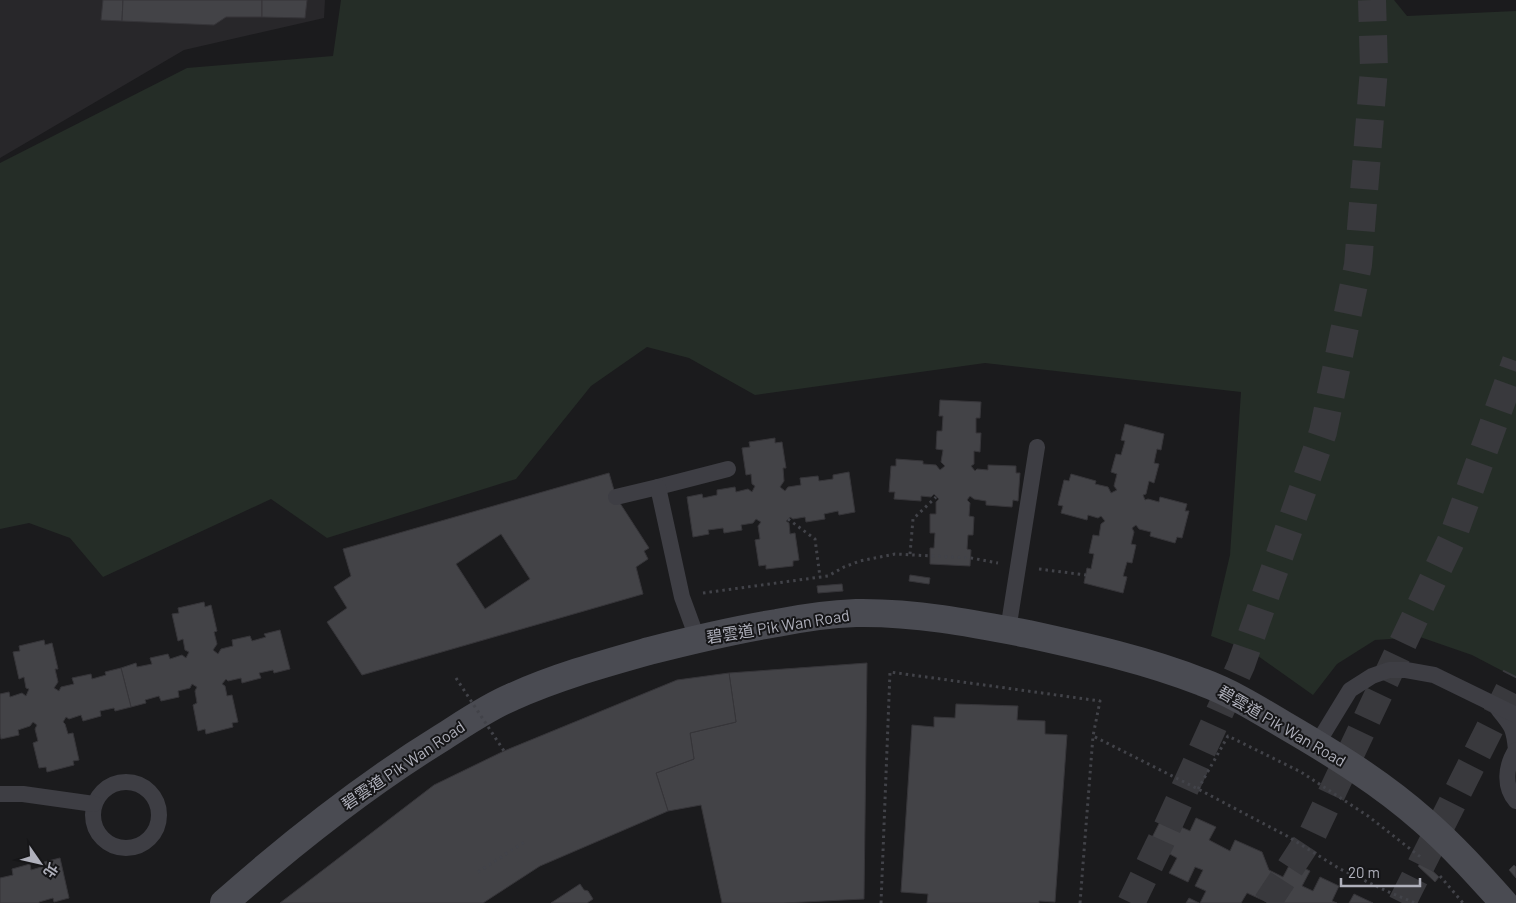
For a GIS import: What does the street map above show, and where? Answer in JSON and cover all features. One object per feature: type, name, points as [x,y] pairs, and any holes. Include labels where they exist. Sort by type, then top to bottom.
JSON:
[{"type":"main road","name":"碧雲道 Pik Wan Road","points":[[224,903],[300,838],[366,788],[425,748],[509,698],[566,676],[697,638],[792,620],[852,613],[910,615],[978,624],[1094,648],[1172,671],[1204,683],[1246,703],[1317,744],[1379,786],[1424,820],[1456,851],[1504,903]]},
{"type":"lane","points":[[1008,630],[1037,448]]},
{"type":"lane","points":[[616,497],[728,469]]},
{"type":"lane","points":[[658,487],[682,597],[697,638]]},
{"type":"lane","points":[[1317,744],[1350,690],[1372,676],[1389,670],[1406,670],[1434,675],[1516,715]]},
{"type":"lane","points":[[1495,706],[1511,725],[1514,733],[1516,750],[1511,757],[1507,770],[1508,784],[1512,797],[1516,801]]},
{"type":"lane","points":[[131,781],[142,784],[157,801],[160,813],[159,823],[154,833],[142,844],[127,848],[117,847],[99,835],[94,825],[94,804],[108,786],[119,782],[131,781]]},
{"type":"lane","points":[[0,794],[24,794],[94,804]]},
{"type":"path","points":[[910,554],[913,519],[936,497]]},
{"type":"path","points":[[788,519],[815,538],[820,577]]},
{"type":"path","points":[[694,595],[828,576],[844,568],[877,557],[910,554],[971,558],[1086,575]]},
{"type":"path","points":[[881,903],[890,672],[1100,701],[1094,736],[1080,903]]},
{"type":"path","points":[[456,678],[504,751]]},
{"type":"path","points":[[1094,736],[1287,836],[1340,869],[1415,903]]},
{"type":"path","points":[[1198,789],[1228,736],[1301,772],[1368,816],[1429,864]]},
{"type":"path","points":[[478,872],[526,841]]},
{"type":"path","points":[[1435,871],[1463,903]]},
{"type":"shaded area","points":[[0,0],[325,0],[324,18],[184,50],[0,158]]},
{"type":"shaded area","points":[[341,0],[1394,0],[1407,16],[1516,11],[1516,678],[1472,655],[1420,637],[1375,640],[1337,664],[1313,695],[1251,651],[1211,636],[1230,555],[1241,392],[985,363],[755,395],[689,358],[647,347],[591,386],[516,479],[327,538],[271,499],[103,577],[70,538],[29,523],[0,529],[0,163],[187,68],[333,56]]},
{"type":"building","points":[[103,0],[123,0],[122,21],[101,20]]},
{"type":"building","points":[[123,0],[262,0],[262,17],[226,17],[214,25],[122,21]]},
{"type":"building","points":[[262,0],[307,0],[305,18],[262,17]]},
{"type":"building","points":[[940,400],[981,402],[980,418],[976,418],[976,433],[981,433],[980,452],[974,451],[974,464],[971,466],[975,471],[977,469],[988,470],[988,465],[1016,466],[1016,473],[1020,473],[1018,501],[1013,500],[1012,507],[986,505],[986,501],[974,499],[970,496],[967,500],[970,503],[969,516],[974,517],[973,535],[968,535],[967,549],[971,550],[970,566],[930,564],[930,548],[934,548],[935,533],[930,533],[930,514],[936,514],[936,502],[939,499],[934,494],[931,497],[921,496],[921,501],[894,499],[895,492],[889,492],[891,466],[896,466],[896,459],[923,461],[923,464],[936,465],[940,470],[945,466],[941,462],[943,450],[936,449],[937,431],[942,431],[943,416],[939,416]]},
{"type":"building","points":[[1125,424],[1164,434],[1161,450],[1157,449],[1154,463],[1159,464],[1154,483],[1149,481],[1146,494],[1143,495],[1145,500],[1159,502],[1160,497],[1187,504],[1185,511],[1189,511],[1182,538],[1177,537],[1175,543],[1150,536],[1151,532],[1139,529],[1136,525],[1132,528],[1134,532],[1131,544],[1136,545],[1132,563],[1127,562],[1123,576],[1127,577],[1123,593],[1084,583],[1087,568],[1091,569],[1094,554],[1089,553],[1093,535],[1099,536],[1101,524],[1105,521],[1101,516],[1098,518],[1088,515],[1087,520],[1061,513],[1063,506],[1058,505],[1064,480],[1069,481],[1071,474],[1096,481],[1095,484],[1108,487],[1111,493],[1117,490],[1114,486],[1117,474],[1111,472],[1116,454],[1121,455],[1125,441],[1121,440]]},
{"type":"building","points":[[775,438],[775,443],[782,442],[786,468],[783,468],[784,481],[780,487],[785,491],[788,487],[801,485],[800,478],[818,476],[819,481],[833,479],[833,475],[849,472],[855,512],[839,515],[838,511],[824,514],[825,519],[806,522],[805,517],[793,519],[790,517],[786,521],[789,523],[790,534],[795,533],[799,560],[793,561],[793,566],[766,569],[766,565],[759,566],[755,540],[760,539],[758,526],[761,522],[756,519],[753,523],[741,525],[742,530],[724,533],[723,528],[708,530],[709,534],[693,537],[687,497],[702,494],[703,498],[717,495],[717,490],[735,487],[736,492],[748,489],[752,492],[755,486],[752,484],[751,474],[746,475],[742,448],[750,447],[749,442]]},
{"type":"building","points":[[609,473],[616,497],[649,548],[644,551],[648,559],[636,567],[643,594],[362,675],[327,622],[347,608],[334,587],[351,576],[343,549]],"holes":[[[501,534],[530,579],[485,609],[456,564]]]},
{"type":"building","points":[[910,575],[930,578],[929,584],[909,581]]},
{"type":"building","points":[[842,584],[843,591],[818,593],[817,586]]},
{"type":"building","points":[[204,602],[205,607],[211,605],[217,631],[214,632],[217,644],[213,650],[218,654],[221,649],[233,646],[232,640],[250,636],[252,641],[266,637],[264,634],[280,630],[290,669],[274,673],[273,670],[259,673],[261,678],[242,683],[241,678],[228,681],[226,679],[222,684],[225,686],[227,696],[232,695],[238,722],[232,723],[233,727],[206,734],[205,729],[198,731],[193,705],[197,703],[195,691],[197,687],[192,684],[190,688],[178,691],[179,697],[161,701],[159,696],[145,700],[146,703],[131,707],[121,668],[136,663],[137,667],[152,664],[150,658],[168,654],[170,659],[182,655],[186,658],[189,652],[185,650],[183,639],[178,641],[172,614],[179,613],[178,608]]},
{"type":"building","points":[[44,640],[45,645],[52,643],[58,669],[55,669],[58,682],[54,688],[59,691],[61,687],[74,684],[72,678],[91,674],[92,679],[106,675],[105,672],[121,668],[131,707],[115,711],[114,708],[100,711],[101,716],[83,721],[81,715],[69,719],[66,717],[63,722],[68,734],[73,733],[79,760],[73,761],[74,765],[47,772],[46,767],[39,768],[33,743],[38,741],[35,729],[37,725],[33,722],[30,726],[18,730],[19,735],[1,739],[0,734],[0,694],[9,692],[10,697],[22,693],[26,696],[29,689],[26,688],[24,677],[19,679],[13,652],[20,651],[19,646]]},
{"type":"building","points":[[867,663],[864,899],[784,903],[722,903],[701,805],[668,811],[656,773],[694,759],[690,733],[736,722],[729,673]]},
{"type":"building","points":[[729,673],[736,722],[690,733],[694,759],[656,773],[668,811],[540,866],[483,903],[280,903],[434,785],[504,751],[677,680]]},
{"type":"building","points":[[956,704],[1018,706],[1017,720],[1045,721],[1045,734],[1067,735],[1055,902],[927,903],[928,894],[901,892],[912,725],[934,727],[934,717],[955,718]]},
{"type":"building","points":[[1169,804],[1188,813],[1181,827],[1190,831],[1196,818],[1216,827],[1209,840],[1230,851],[1235,840],[1262,852],[1269,870],[1283,877],[1291,862],[1310,871],[1302,886],[1313,891],[1320,877],[1339,886],[1332,901],[1337,903],[1269,903],[1247,893],[1241,903],[1200,903],[1206,891],[1195,886],[1203,870],[1195,867],[1188,882],[1169,873],[1177,858],[1168,853],[1161,868],[1141,859]]},
{"type":"building","points":[[60,858],[69,898],[54,902],[53,898],[39,903],[0,903],[0,878],[13,875],[12,869],[30,864],[31,870],[45,866],[44,862]]},
{"type":"building","points":[[1422,861],[1439,877],[1435,882],[1418,866]]},
{"type":"building","points":[[1514,865],[1516,867],[1516,878],[1509,870]]},
{"type":"building","points":[[580,884],[593,899],[587,903],[551,903]]},
{"type":"building","points":[[1354,894],[1373,903],[1349,903]]},
{"type":"building","points":[[1189,898],[1199,903],[1186,903]]},
{"type":"tunnel","points":[[1131,903],[1241,665],[1323,432],[1358,265],[1374,69],[1372,0]]},
{"type":"tunnel","points":[[1267,903],[1313,833],[1452,539],[1516,361]]},
{"type":"tunnel","points":[[1402,903],[1516,676]]}]
